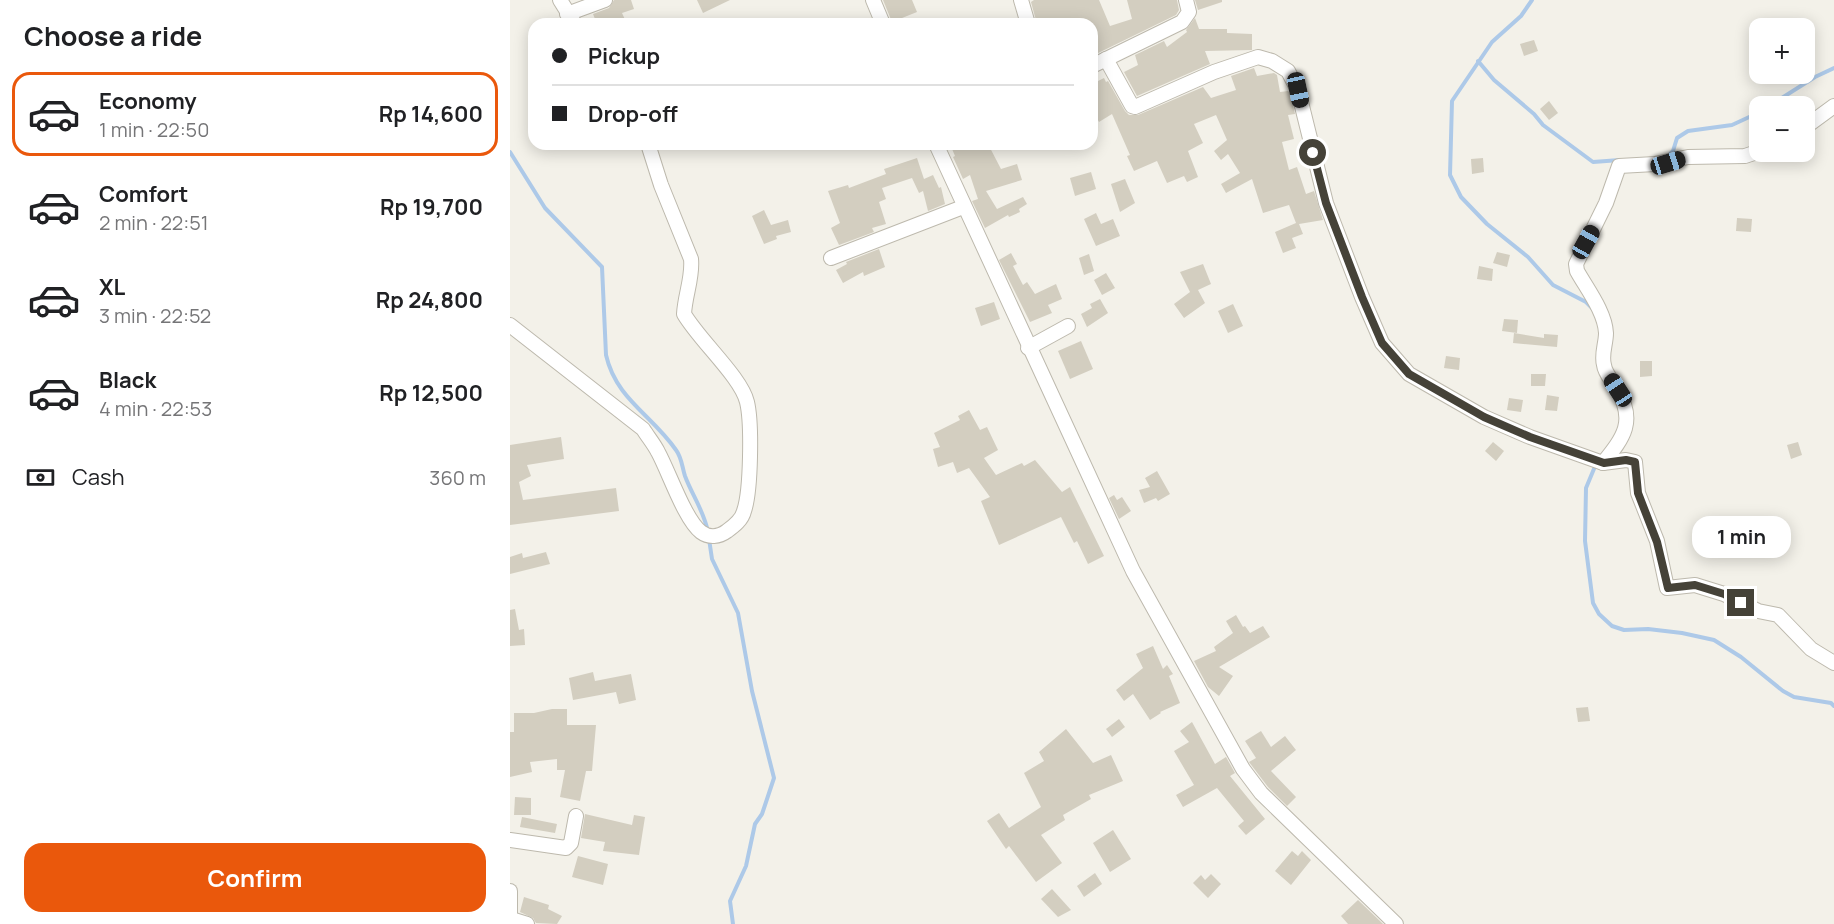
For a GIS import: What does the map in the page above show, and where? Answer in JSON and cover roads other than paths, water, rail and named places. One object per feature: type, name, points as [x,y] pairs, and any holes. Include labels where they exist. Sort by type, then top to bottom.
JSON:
[{"type":"street","points":[[560,0],[570,18]]},
{"type":"street","points":[[573,18],[605,0]]},
{"type":"street","points":[[873,0],[880,18]]},
{"type":"street","points":[[1021,0],[1026,18]]},
{"type":"street","points":[[1098,63],[1182,22],[1189,12],[1186,0]]},
{"type":"street","points":[[1106,59],[1132,106],[1135,107],[1214,72],[1258,57],[1272,61],[1288,71],[1298,90],[1326,203],[1362,297],[1382,343],[1409,374],[1484,417],[1530,437],[1604,463],[1626,460],[1635,462],[1638,493],[1657,542],[1668,588],[1695,585],[1724,594],[1758,611],[1778,615],[1811,649],[1834,663]]},
{"type":"street","points":[[1815,120],[1834,106]]},
{"type":"street","points":[[510,325],[643,429],[658,451],[683,505],[699,531],[707,535],[719,536],[739,521],[744,513],[748,475],[751,427],[747,401],[740,386],[704,344],[684,314],[686,292],[693,272],[691,260],[661,185],[650,150]]},
{"type":"street","points":[[939,150],[1132,571],[1243,769],[1261,793],[1396,924]]},
{"type":"street","points":[[1604,463],[1621,440],[1626,426],[1626,414],[1618,390],[1604,366],[1606,338],[1604,322],[1576,271],[1576,264],[1606,203],[1619,166],[1655,164],[1688,157],[1749,155]]},
{"type":"street","points":[[831,258],[963,207]]},
{"type":"street","points":[[1028,348],[1068,326]]},
{"type":"street","points":[[510,840],[567,848],[571,843],[576,816]]},
{"type":"street","points":[[510,891],[510,924]]},
{"type":"street","points":[[511,919],[527,924]]},
{"type":"waterway","points":[[1532,0],[1521,16],[1492,42],[1452,101],[1450,175],[1461,197],[1487,224],[1528,257],[1553,285],[1586,302],[1593,309]]},
{"type":"waterway","points":[[1478,61],[1494,80],[1534,114],[1543,125],[1593,162],[1620,160]]},
{"type":"waterway","points":[[1785,96],[1834,68]]},
{"type":"waterway","points":[[1667,157],[1673,151],[1677,138],[1688,131],[1732,125],[1749,117]]},
{"type":"waterway","points":[[510,152],[545,208],[602,267],[606,355],[611,370],[626,395],[667,438],[678,453],[708,532]]},
{"type":"waterway","points":[[1596,464],[1586,488],[1585,541],[1593,603],[1599,614],[1612,626],[1624,630],[1648,629],[1714,640],[1741,657],[1783,691],[1794,697],[1831,703],[1834,706]]},
{"type":"waterway","points":[[709,539],[712,559],[738,613],[752,691],[774,778],[762,814],[755,824],[746,866],[730,901],[733,924]]}]
